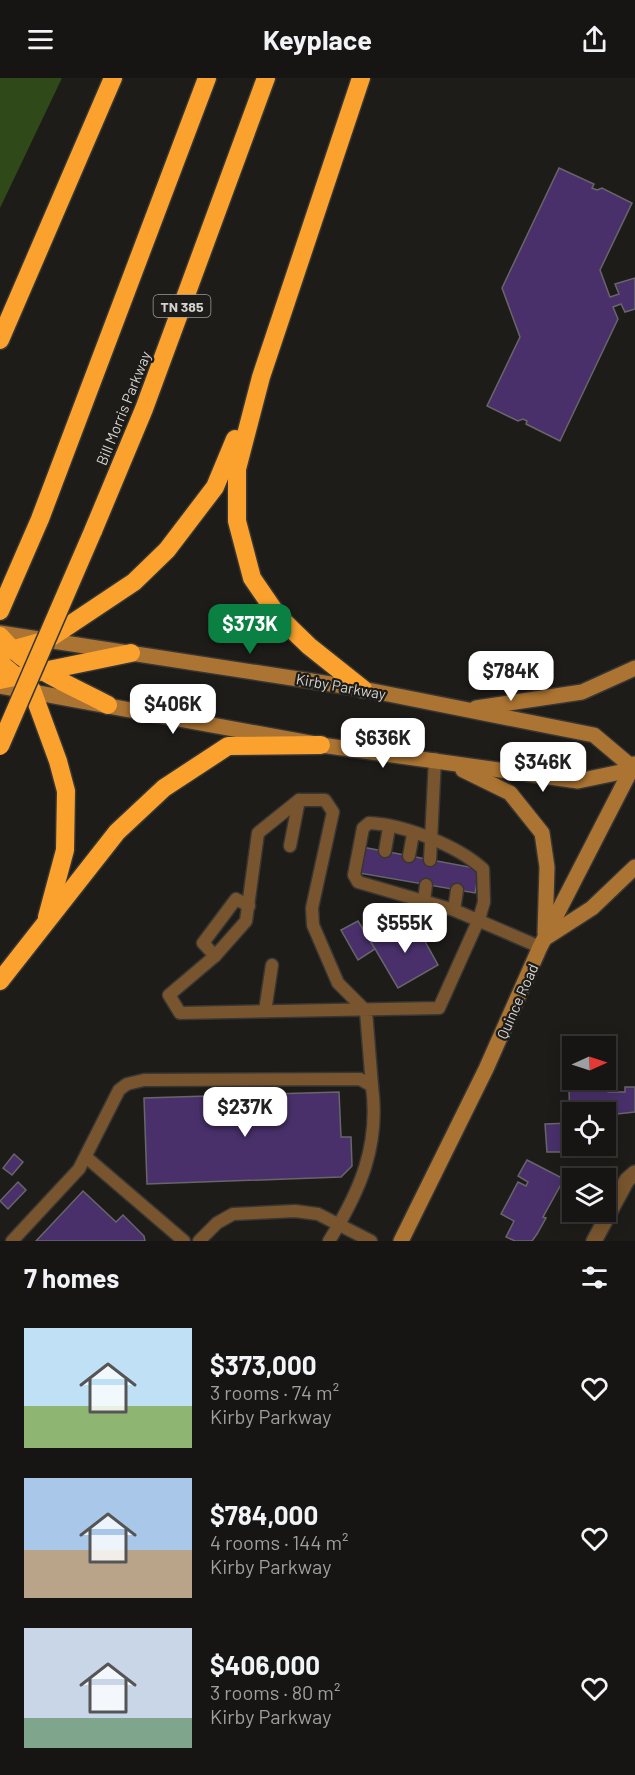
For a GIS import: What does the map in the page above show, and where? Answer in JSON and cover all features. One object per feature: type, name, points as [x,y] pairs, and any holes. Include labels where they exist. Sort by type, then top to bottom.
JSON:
[{"type":"highway","points":[[0,340],[113,78]]},
{"type":"highway","points":[[0,611],[40,519],[207,78]]},
{"type":"highway","name":"Bill Morris Parkway","points":[[0,746],[144,409],[266,78]]},
{"type":"highway","points":[[361,78],[261,377],[237,469],[237,521],[252,578],[278,616],[309,646],[363,689]]},
{"type":"highway","points":[[2,647],[47,640],[134,582],[167,550],[215,487],[261,377]]},
{"type":"highway","points":[[2,647],[108,705]]},
{"type":"highway","points":[[2,647],[18,677],[32,690],[58,761],[66,791],[65,850],[45,925]]},
{"type":"highway","points":[[0,680],[131,653]]},
{"type":"highway","points":[[0,981],[117,832],[164,788],[228,746],[321,745]]},
{"type":"main road","name":"Kirby Parkway","points":[[47,640],[363,689],[594,735],[634,766]]},
{"type":"main road","points":[[463,710],[582,692],[635,668]]},
{"type":"main road","points":[[0,686],[32,690],[321,745],[435,759],[578,781],[634,766]]},
{"type":"main road","points":[[451,763],[510,793],[542,833],[547,867],[542,943]]},
{"type":"main road","name":"Quince Road","points":[[401,1241],[486,1069],[542,943],[634,766]]},
{"type":"main road","points":[[542,943],[592,908],[635,867]]},
{"type":"street","points":[[594,1241],[627,1180],[635,1173]]},
{"type":"lane","points":[[430,860],[433,839],[435,759]]},
{"type":"lane","points":[[329,1241],[339,1225],[370,1156],[374,1129],[366,1011],[338,983],[314,925],[312,908],[333,812],[324,800],[299,800],[258,833],[246,921],[215,956],[169,994],[180,1013],[366,1011],[439,1008],[479,919],[484,902],[483,869],[462,859],[433,839],[372,823],[364,826],[354,867],[356,880],[379,882],[404,895],[454,910],[479,919],[542,943]]},
{"type":"lane","points":[[290,846],[299,800]]},
{"type":"lane","points":[[385,851],[389,828]]},
{"type":"lane","points":[[409,856],[412,834]]},
{"type":"lane","points":[[404,895],[406,881]]},
{"type":"lane","points":[[424,901],[426,885]]},
{"type":"lane","points":[[454,910],[458,891]]},
{"type":"lane","points":[[215,956],[202,943],[236,899],[249,906]]},
{"type":"lane","points":[[265,1011],[272,965]]},
{"type":"lane","points":[[12,1241],[77,1172],[117,1094],[127,1084],[136,1081],[344,1077],[360,1078],[372,1086]]},
{"type":"lane","points":[[86,1157],[184,1241]]},
{"type":"lane","points":[[199,1241],[222,1220],[245,1212],[305,1211],[371,1241]]},
{"type":"green space","points":[[0,78],[62,78],[0,208]]},
{"type":"building","points":[[559,168],[594,184],[592,188],[597,190],[602,188],[632,203],[600,270],[610,297],[619,294],[615,284],[635,278],[635,309],[625,312],[621,304],[613,307],[618,319],[560,441],[526,424],[527,421],[523,419],[518,421],[487,406],[520,337],[502,288]]},
{"type":"building","points":[[362,847],[480,869],[475,893],[359,873]]},
{"type":"building","points":[[358,921],[375,949],[358,960],[341,930]]},
{"type":"building","points":[[403,923],[417,927],[438,965],[398,988],[371,942]]},
{"type":"building","points":[[625,1087],[635,1087],[635,1112],[616,1114],[616,1102],[569,1102],[569,1091],[625,1092]]},
{"type":"building","points":[[339,1092],[341,1137],[351,1137],[352,1166],[341,1177],[147,1184],[144,1098]]},
{"type":"building","points":[[562,1123],[562,1152],[547,1152],[545,1124]]},
{"type":"building","points":[[14,1154],[23,1162],[12,1175],[3,1168]]},
{"type":"building","points":[[527,1160],[562,1178],[562,1183],[543,1217],[546,1218],[532,1241],[515,1241],[506,1237],[514,1221],[501,1214],[518,1182],[526,1186],[528,1182],[518,1176]]},
{"type":"building","points":[[18,1182],[26,1190],[8,1209],[0,1201]]},
{"type":"building","points":[[83,1191],[116,1222],[123,1215],[144,1236],[145,1241],[36,1241]]}]
